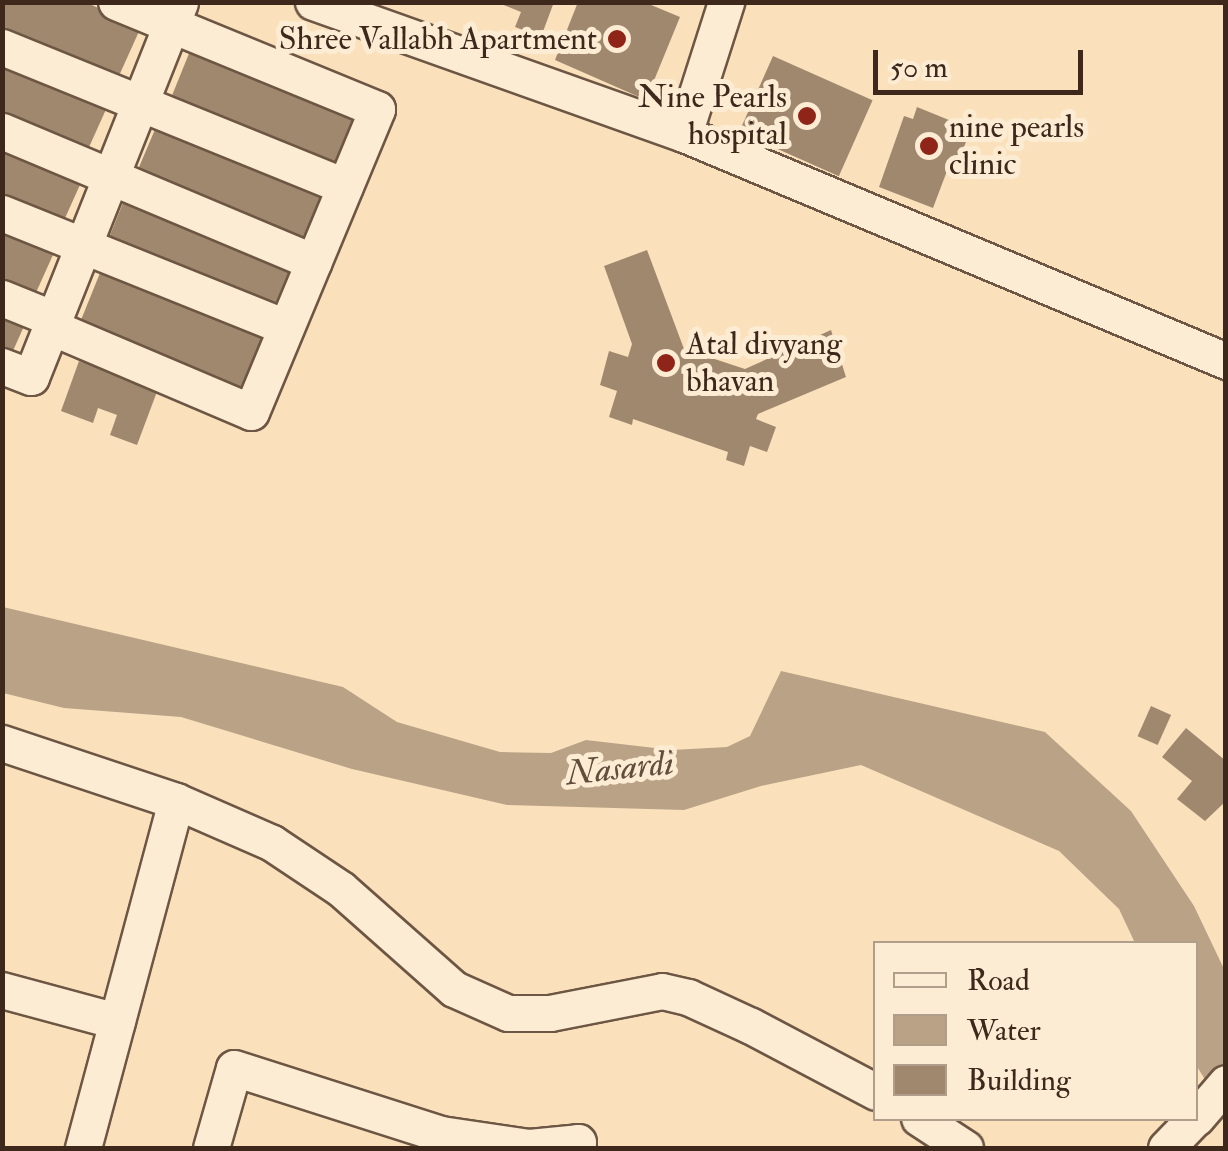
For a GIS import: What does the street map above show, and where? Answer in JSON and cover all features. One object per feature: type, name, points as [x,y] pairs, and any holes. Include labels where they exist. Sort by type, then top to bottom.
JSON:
[{"type":"street","points":[[2,298],[251,412],[378,110],[176,14],[116,2]]},
{"type":"street","points":[[312,2],[348,8],[684,134],[1226,361]]},
{"type":"street","points":[[684,134],[726,2]]},
{"type":"street","points":[[2,366],[31,377],[176,14]]},
{"type":"street","points":[[2,47],[345,186]]},
{"type":"street","points":[[2,131],[314,262]]},
{"type":"street","points":[[2,213],[286,328]]},
{"type":"street","points":[[2,743],[176,801],[272,843],[341,889],[454,989],[508,1013],[550,1012],[662,992],[688,997],[873,1090]]},
{"type":"street","points":[[83,1148],[176,801]]},
{"type":"street","points":[[2,990],[117,1022]]},
{"type":"street","points":[[211,1148],[234,1068],[441,1134],[529,1147],[578,1142],[576,1148]]},
{"type":"street","points":[[1198,1116],[1226,1083]]},
{"type":"street","points":[[924,1121],[965,1148]]},
{"type":"street","points":[[1166,1148],[1193,1121]]},
{"type":"water","name":"Nasardi","points":[[3,607],[343,687],[397,722],[500,752],[551,753],[586,740],[672,750],[727,747],[750,736],[781,671],[1045,732],[1131,811],[1194,906],[1225,971],[1225,1112],[1198,1068],[1198,941],[1134,941],[1119,909],[1059,851],[861,765],[761,786],[684,810],[507,805],[352,769],[181,717],[64,708],[3,693]]},
{"type":"building","points":[[2,2],[85,2],[141,27],[118,78],[2,27]]},
{"type":"building","points":[[496,2],[554,2],[541,37],[515,27],[521,12]]},
{"type":"building","name":"Shree Vallabh Apartment","points":[[578,2],[644,2],[680,17],[646,100],[555,60]]},
{"type":"building","points":[[192,46],[364,115],[341,170],[170,101]]},
{"type":"building","name":"Nine Pearls hospital","points":[[773,56],[873,100],[839,176],[739,132]]},
{"type":"building","points":[[2,59],[108,105],[85,156],[2,119]]},
{"type":"building","name":"nine pearls clinic","points":[[917,107],[971,129],[957,165],[950,163],[933,208],[879,187],[904,116],[913,119]]},
{"type":"building","points":[[159,120],[329,192],[306,248],[136,175]]},
{"type":"building","points":[[2,140],[84,176],[61,227],[2,201]]},
{"type":"building","points":[[127,193],[299,263],[277,317],[105,248]]},
{"type":"building","points":[[2,223],[57,246],[34,297],[2,283]]},
{"type":"building","name":"Atal divyang bhavan","points":[[647,250],[684,349],[745,369],[831,330],[846,377],[758,414],[756,419],[776,427],[767,452],[750,446],[744,466],[726,460],[728,452],[633,419],[632,425],[609,417],[617,391],[600,385],[609,351],[628,357],[632,344],[604,266]]},
{"type":"building","points":[[100,273],[272,342],[250,396],[78,327]]},
{"type":"building","points":[[2,304],[29,315],[8,362],[2,359]]},
{"type":"building","points":[[79,361],[158,389],[137,445],[110,435],[117,415],[98,408],[93,423],[61,411]]},
{"type":"building","points":[[1151,706],[1171,715],[1158,745],[1138,736]]},
{"type":"building","points":[[1186,728],[1226,761],[1226,801],[1205,821],[1177,799],[1192,781],[1162,757]]},
{"type":"place","name":"Shree Vallabh Apartment","points":[[617,39]]},
{"type":"place","name":"Nine Pearls hospital","points":[[807,116]]},
{"type":"place","name":"nine pearls clinic","points":[[929,146]]},
{"type":"place","name":"Atal divyang bhavan","points":[[666,363]]}]
